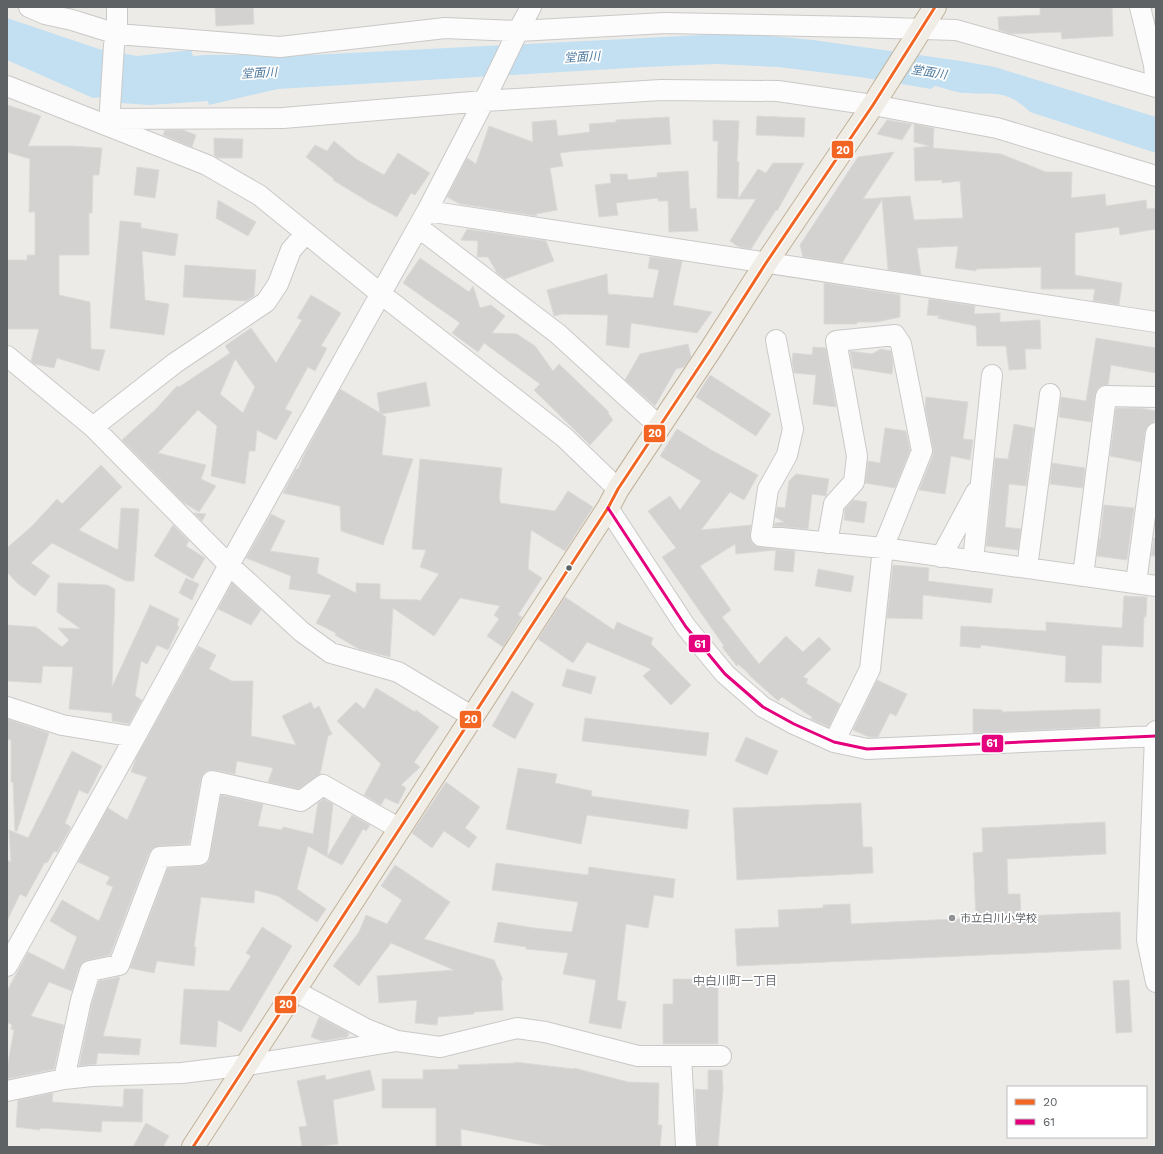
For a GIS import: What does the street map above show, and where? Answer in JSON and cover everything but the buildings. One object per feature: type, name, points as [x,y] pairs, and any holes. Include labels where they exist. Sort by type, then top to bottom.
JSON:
[{"type":"highway","points":[[193,1147],[608,508],[618,489],[766,263],[873,105],[936,7]]},
{"type":"street","points":[[29,7],[45,14],[72,20],[115,40],[280,47],[445,28],[518,31],[666,23],[956,30],[1156,87],[1154,65],[1140,7]]},
{"type":"street","points":[[110,122],[117,7]]},
{"type":"street","points":[[7,966],[423,219],[531,7]]},
{"type":"street","points":[[7,86],[110,122],[207,164],[259,195],[381,294],[564,437],[618,489]]},
{"type":"street","points":[[110,122],[283,118],[484,101],[661,90],[770,91],[873,105],[997,128],[1156,176]]},
{"type":"street","points":[[423,219],[766,263],[1156,322]]},
{"type":"street","points":[[423,219],[558,334],[660,427]]},
{"type":"street","points":[[93,427],[175,363],[266,302],[278,284],[291,250],[306,233]]},
{"type":"street","points":[[827,543],[834,504],[854,482],[857,456],[836,341],[895,335],[901,344],[922,451],[883,548],[870,669],[834,742]]},
{"type":"street","points":[[776,340],[793,429],[787,455],[768,489],[761,536],[883,548],[1156,586]]},
{"type":"street","points":[[7,356],[93,427],[229,565],[302,632],[330,653],[398,672],[473,717]]},
{"type":"street","points":[[973,561],[992,375]]},
{"type":"street","points":[[1028,568],[1050,394]]},
{"type":"street","points":[[1083,576],[1106,396],[1156,397]]},
{"type":"street","points":[[1136,583],[1156,433]]},
{"type":"street","points":[[941,557],[981,483]]},
{"type":"street","points":[[608,508],[686,627],[725,674],[763,707],[794,724],[834,742],[867,749],[1156,735],[1147,940],[1156,982]]},
{"type":"street","points":[[7,707],[62,725],[135,737]]},
{"type":"street","points":[[64,1079],[81,1000],[90,971],[119,965],[160,857],[199,855],[212,781],[301,801],[323,785],[400,829]]},
{"type":"street","points":[[295,991],[366,1029],[396,1041],[440,1047],[517,1028],[545,1032],[638,1056],[721,1056]]},
{"type":"street","points":[[7,1091],[64,1079],[92,1076],[182,1073],[247,1065],[396,1041]]},
{"type":"street","points":[[681,1056],[686,1147]]},
{"type":"water","name":"堂面川","points":[[7,18],[99,49],[137,56],[191,50],[193,56],[311,55],[741,33],[813,40],[995,67],[1156,117],[1156,153],[1030,112],[1013,99],[998,94],[963,93],[935,86],[931,89],[860,77],[778,67],[716,64],[278,89],[209,105],[208,101],[150,105],[121,103],[102,97],[93,98],[7,60]]},
{"type":"transit line","name":"20","points":[[193,1147],[608,508],[618,489],[766,263],[873,105],[935,7]]},
{"type":"transit line","name":"61","points":[[608,508],[686,627],[725,674],[763,707],[794,724],[834,742],[867,749],[1156,736]]},
{"type":"place","name":"市立白川小学校","points":[[952,918]]},
{"type":"district","name":"中白川町一丁目","points":[[735,981]]}]
